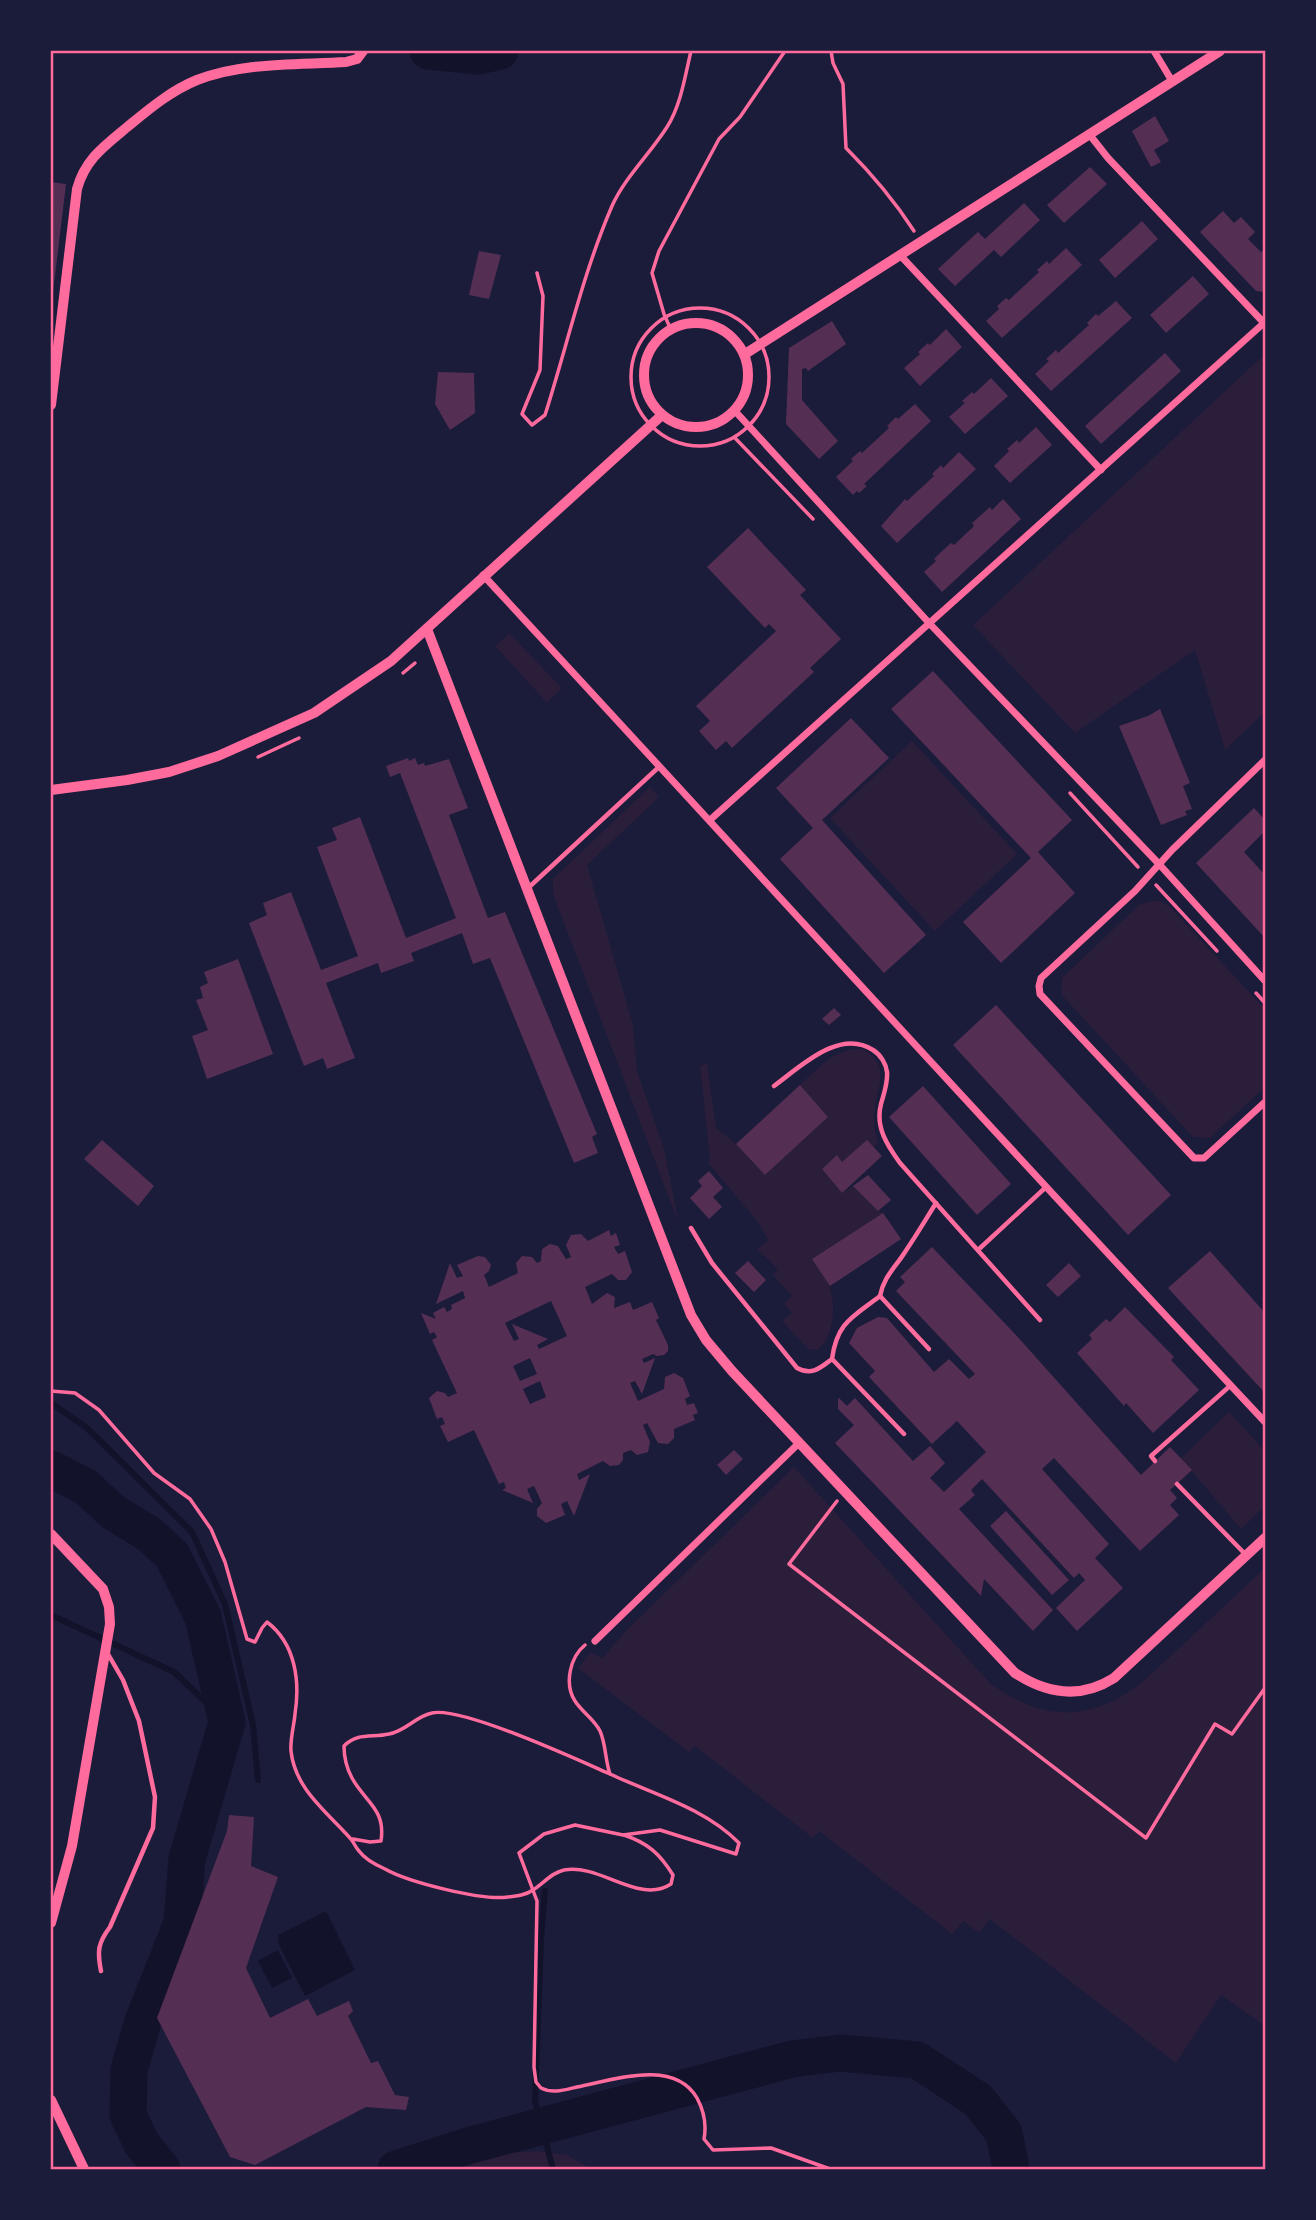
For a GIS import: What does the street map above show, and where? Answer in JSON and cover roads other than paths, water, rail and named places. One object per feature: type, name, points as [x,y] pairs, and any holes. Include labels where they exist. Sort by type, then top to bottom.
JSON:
[{"type":"street","points":[[1154,51],[1172,81]]},
{"type":"street","points":[[745,354],[1220,51]]},
{"type":"street","points":[[51,405],[77,189],[85,165],[155,104],[188,84],[220,72],[346,62],[360,55]]},
{"type":"street","points":[[710,820],[1264,323],[1108,158],[1089,134]]},
{"type":"street","points":[[900,255],[1101,470]]},
{"type":"street","points":[[694,323],[717,327],[736,341],[745,354],[748,382],[744,398],[724,420],[699,428],[673,422],[662,415],[648,394],[645,370],[653,346],[671,330],[694,323]]},
{"type":"street","points":[[735,411],[930,624],[1159,864],[1265,981]]},
{"type":"street","points":[[51,790],[169,772],[218,756],[314,713],[370,676],[427,629],[483,575],[662,415]]},
{"type":"street","points":[[483,575],[661,765],[1045,1188],[1265,1422]]},
{"type":"street","points":[[427,629],[691,1315],[721,1359],[798,1444],[1015,1673],[1035,1685],[1058,1691],[1089,1690],[1114,1678],[1265,1538]]},
{"type":"street","points":[[1265,760],[1135,891],[1041,978],[1039,986],[1041,994],[1194,1158],[1204,1158],[1265,1102]]},
{"type":"street","points":[[595,1641],[798,1444]]},
{"type":"street","points":[[51,1534],[103,1589],[109,1607],[110,1624],[72,1846],[51,1923]]},
{"type":"street","points":[[51,2100],[85,2169]]},
{"type":"lane","points":[[527,889],[661,765]]},
{"type":"lane","points":[[774,1086],[829,1048],[854,1044],[877,1052],[887,1069],[880,1107],[881,1132],[886,1143],[1040,1321]]},
{"type":"lane","points":[[978,1250],[1045,1188]]},
{"type":"lane","points":[[691,1228],[712,1263],[797,1368],[808,1372],[815,1371],[832,1359],[838,1332],[843,1325],[880,1296],[882,1283],[889,1271],[902,1257],[936,1203]]},
{"type":"lane","points":[[880,1296],[929,1349]]},
{"type":"lane","points":[[832,1359],[904,1434]]},
{"type":"lane","points":[[1155,1461],[1151,1456],[1231,1385]]},
{"type":"lane","points":[[1177,1484],[1246,1556]]},
{"type":"lane","points":[[101,1971],[98,1959],[100,1941],[110,1927],[152,1828],[155,1797],[139,1721],[123,1680],[105,1651]]},
{"type":"waterway","points":[[428,51],[479,56],[500,51]]},
{"type":"waterway","points":[[51,1403],[87,1428],[192,1532],[225,1604],[253,1725],[258,1780]]},
{"type":"waterway","points":[[51,1469],[86,1487],[113,1512],[149,1534],[172,1555],[203,1617],[227,1722],[187,1859],[182,1923],[143,2021],[129,2070],[128,2115],[142,2144],[162,2169]]},
{"type":"waterway","points":[[51,1615],[174,1672],[227,1722]]},
{"type":"waterway","points":[[545,1891],[535,2101],[553,2169]]},
{"type":"waterway","points":[[396,2169],[471,2145],[792,2059],[840,2053],[917,2060],[978,2100],[1004,2133],[1011,2169]]}]
